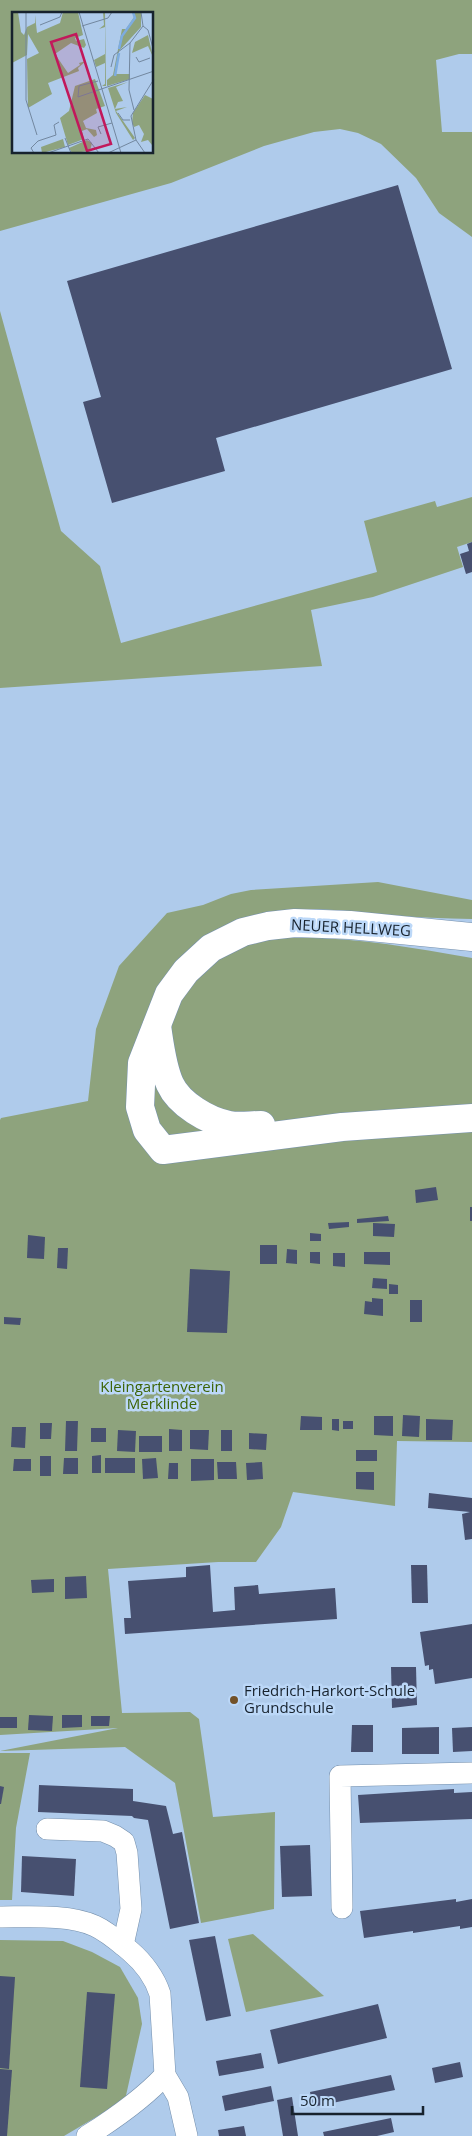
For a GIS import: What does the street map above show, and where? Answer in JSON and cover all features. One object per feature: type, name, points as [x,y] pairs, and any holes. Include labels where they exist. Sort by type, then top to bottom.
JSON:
[{"type":"main road","name":"NEUER HELLWEG","points":[[472,936],[360,926],[295,923],[268,926],[243,932],[211,948],[186,972],[169,994],[142,1064],[140,1107],[147,1130],[163,1150],[342,1127],[472,1118]]},
{"type":"main road","name":"NEUER HELLWEG","points":[[157,1025],[163,1062],[170,1085],[185,1103],[204,1116],[229,1125],[342,1127]]},
{"type":"street","points":[[342,1908],[340,1776],[472,1773]]},
{"type":"street","points":[[47,1829],[103,1831],[124,1842],[127,1853],[131,1909],[123,1945]]},
{"type":"street","points":[[0,1917],[45,1918],[95,1925],[123,1945],[140,1962],[157,1984],[160,1994],[165,2075],[178,2097],[187,2136]]},
{"type":"street","points":[[86,2136],[102,2126],[165,2075]]},
{"type":"green space","points":[[0,0],[472,0],[472,54],[459,54],[436,60],[442,132],[472,132],[472,237],[439,213],[416,178],[381,144],[358,133],[340,129],[314,132],[264,146],[171,183],[0,231]]},
{"type":"green space","points":[[0,311],[61,531],[100,566],[121,643],[377,572],[364,521],[435,501],[437,507],[472,497],[472,542],[457,547],[463,567],[373,597],[311,610],[322,666],[0,688]]},
{"type":"green space","name":"Kleingartenverein Merklinde","points":[[378,882],[472,900],[472,919],[411,917],[315,909],[271,912],[285,938],[356,941],[402,946],[472,958],[472,1442],[397,1441],[395,1506],[293,1492],[281,1527],[256,1562],[218,1562],[108,1569],[122,1713],[190,1712],[199,1719],[213,1817],[275,1812],[274,1909],[201,1923],[175,1783],[125,1747],[0,1751],[118,1728],[0,1735],[0,1120],[1,1118],[88,1101],[96,1029],[119,966],[167,913],[203,905],[231,894],[251,890]]},
{"type":"green space","points":[[0,1753],[30,1753],[16,1828],[12,1900],[0,1900]]},
{"type":"green space","points":[[253,1934],[324,1996],[246,2012],[228,1939]]},
{"type":"green space","points":[[0,1940],[63,1941],[92,1952],[120,1967],[138,1998],[142,2024],[125,2100],[64,2136],[0,2136]]},
{"type":"building","points":[[398,185],[452,369],[216,438],[225,471],[112,503],[83,402],[101,397],[67,281]]},
{"type":"building","points":[[472,542],[472,572],[466,574],[460,554],[469,551],[467,544]]},
{"type":"building","points":[[436,1187],[438,1200],[416,1203],[415,1190]]},
{"type":"building","points":[[470,1207],[472,1207],[472,1221],[470,1221]]},
{"type":"building","points":[[388,1216],[389,1221],[357,1223],[357,1219]]},
{"type":"building","points":[[349,1222],[349,1227],[329,1229],[328,1223]]},
{"type":"building","points":[[373,1223],[395,1224],[394,1237],[373,1236]]},
{"type":"building","points":[[310,1233],[321,1234],[321,1241],[310,1241]]},
{"type":"building","points":[[28,1235],[45,1237],[44,1259],[27,1258]]},
{"type":"building","points":[[260,1245],[277,1245],[277,1264],[260,1264]]},
{"type":"building","points":[[58,1248],[68,1248],[67,1269],[57,1268]]},
{"type":"building","points":[[287,1249],[297,1250],[297,1264],[286,1263]]},
{"type":"building","points":[[310,1252],[320,1252],[320,1264],[310,1263]]},
{"type":"building","points":[[364,1252],[390,1252],[390,1265],[364,1264]]},
{"type":"building","points":[[333,1253],[345,1253],[345,1267],[333,1266]]},
{"type":"building","points":[[190,1269],[230,1271],[227,1333],[187,1332]]},
{"type":"building","points":[[373,1278],[387,1279],[387,1289],[372,1288]]},
{"type":"building","points":[[389,1284],[398,1285],[398,1294],[389,1294]]},
{"type":"building","points":[[372,1298],[383,1299],[383,1316],[364,1314],[365,1301],[372,1302]]},
{"type":"building","points":[[410,1300],[422,1300],[422,1322],[410,1322]]},
{"type":"building","points":[[4,1317],[21,1318],[20,1325],[4,1324]]},
{"type":"building","points":[[403,1415],[420,1416],[419,1437],[402,1436]]},
{"type":"building","points":[[301,1416],[322,1417],[322,1430],[300,1430]]},
{"type":"building","points":[[374,1416],[393,1416],[393,1436],[374,1435]]},
{"type":"building","points":[[332,1419],[339,1419],[339,1431],[332,1430]]},
{"type":"building","points":[[426,1419],[453,1420],[452,1440],[426,1440]]},
{"type":"building","points":[[66,1421],[78,1421],[77,1451],[65,1451]]},
{"type":"building","points":[[343,1421],[353,1421],[353,1429],[343,1429]]},
{"type":"building","points":[[40,1423],[52,1423],[51,1439],[40,1439]]},
{"type":"building","points":[[12,1427],[26,1427],[25,1448],[11,1447]]},
{"type":"building","points":[[91,1428],[106,1428],[106,1442],[91,1442]]},
{"type":"building","points":[[169,1429],[182,1430],[182,1451],[169,1451]]},
{"type":"building","points":[[118,1430],[136,1431],[135,1452],[117,1451]]},
{"type":"building","points":[[190,1430],[209,1430],[208,1450],[190,1449]]},
{"type":"building","points":[[221,1430],[232,1430],[232,1451],[221,1451]]},
{"type":"building","points":[[249,1433],[267,1434],[266,1450],[249,1449]]},
{"type":"building","points":[[139,1436],[162,1436],[162,1452],[139,1452]]},
{"type":"building","points":[[356,1450],[377,1450],[377,1461],[356,1461]]},
{"type":"building","points":[[101,1455],[101,1473],[92,1473],[92,1456]]},
{"type":"building","points":[[40,1456],[51,1456],[51,1476],[40,1476]]},
{"type":"building","points":[[64,1458],[78,1458],[78,1474],[63,1474]]},
{"type":"building","points":[[105,1458],[135,1458],[135,1473],[105,1473]]},
{"type":"building","points":[[156,1458],[158,1478],[143,1479],[142,1459]]},
{"type":"building","points":[[14,1459],[31,1459],[31,1471],[13,1471]]},
{"type":"building","points":[[191,1459],[214,1459],[214,1480],[191,1481]]},
{"type":"building","points":[[217,1462],[236,1462],[237,1479],[218,1479]]},
{"type":"building","points":[[262,1462],[263,1479],[247,1480],[246,1463]]},
{"type":"building","points":[[169,1463],[178,1463],[178,1479],[168,1479]]},
{"type":"building","points":[[356,1472],[374,1472],[374,1490],[356,1489]]},
{"type":"building","points":[[429,1493],[472,1498],[472,1539],[465,1540],[462,1514],[470,1512],[428,1508]]},
{"type":"building","points":[[210,1565],[213,1612],[235,1610],[234,1587],[258,1585],[259,1594],[335,1588],[337,1619],[125,1634],[124,1618],[131,1618],[128,1581],[186,1577],[186,1567]]},
{"type":"building","points":[[411,1565],[427,1565],[428,1603],[412,1603]]},
{"type":"building","points":[[86,1576],[87,1598],[65,1599],[65,1577]]},
{"type":"building","points":[[54,1579],[54,1592],[32,1593],[31,1580]]},
{"type":"building","points":[[472,1624],[472,1678],[435,1684],[433,1669],[429,1670],[429,1665],[425,1666],[420,1632]]},
{"type":"building","points":[[391,1667],[416,1667],[417,1705],[392,1708]]},
{"type":"building","points":[[29,1715],[53,1716],[52,1731],[28,1730]]},
{"type":"building","points":[[62,1715],[82,1715],[82,1727],[62,1728]]},
{"type":"building","points":[[91,1716],[110,1716],[109,1726],[91,1726]]},
{"type":"building","points":[[0,1717],[17,1717],[17,1728],[0,1728]]},
{"type":"building","points":[[352,1725],[373,1725],[373,1752],[351,1752]]},
{"type":"building","points":[[439,1727],[439,1754],[402,1754],[402,1728]]},
{"type":"building","points":[[472,1727],[472,1751],[453,1752],[452,1728]]},
{"type":"building","points":[[39,1785],[133,1789],[133,1801],[166,1806],[173,1834],[182,1832],[199,1923],[170,1929],[148,1820],[132,1816],[38,1812]]},
{"type":"building","points":[[0,1786],[4,1787],[1,1804],[0,1804]]},
{"type":"building","points":[[454,1789],[454,1793],[472,1792],[472,1819],[360,1823],[358,1795]]},
{"type":"building","points":[[310,1845],[312,1896],[282,1897],[280,1846]]},
{"type":"building","points":[[22,1856],[76,1859],[74,1896],[21,1892]]},
{"type":"building","points":[[456,1899],[456,1902],[472,1899],[472,1927],[460,1929],[460,1926],[364,1938],[360,1911]]},
{"type":"building","points":[[215,1936],[231,2016],[206,2021],[189,1940]]},
{"type":"building","points":[[0,1976],[15,1977],[9,2069],[0,2068]]},
{"type":"building","points":[[87,1992],[115,1994],[107,2089],[80,2087]]},
{"type":"building","points":[[378,2004],[387,2038],[278,2064],[270,2030]]},
{"type":"building","points":[[261,2053],[264,2068],[219,2076],[216,2061]]},
{"type":"building","points":[[460,2062],[463,2077],[435,2083],[432,2068]]},
{"type":"building","points":[[0,2069],[12,2070],[7,2136],[0,2136]]},
{"type":"building","points":[[391,2075],[395,2090],[313,2107],[310,2092]]},
{"type":"building","points":[[271,2086],[274,2101],[225,2111],[222,2096]]},
{"type":"building","points":[[292,2097],[298,2136],[283,2136],[277,2100]]},
{"type":"building","points":[[391,2118],[394,2132],[377,2136],[324,2136],[323,2132]]},
{"type":"building","points":[[244,2126],[246,2136],[219,2136],[218,2130]]},
{"type":"place","name":"Friedrich-Harkort-Schule Grundschule","points":[[234,1700]]}]
